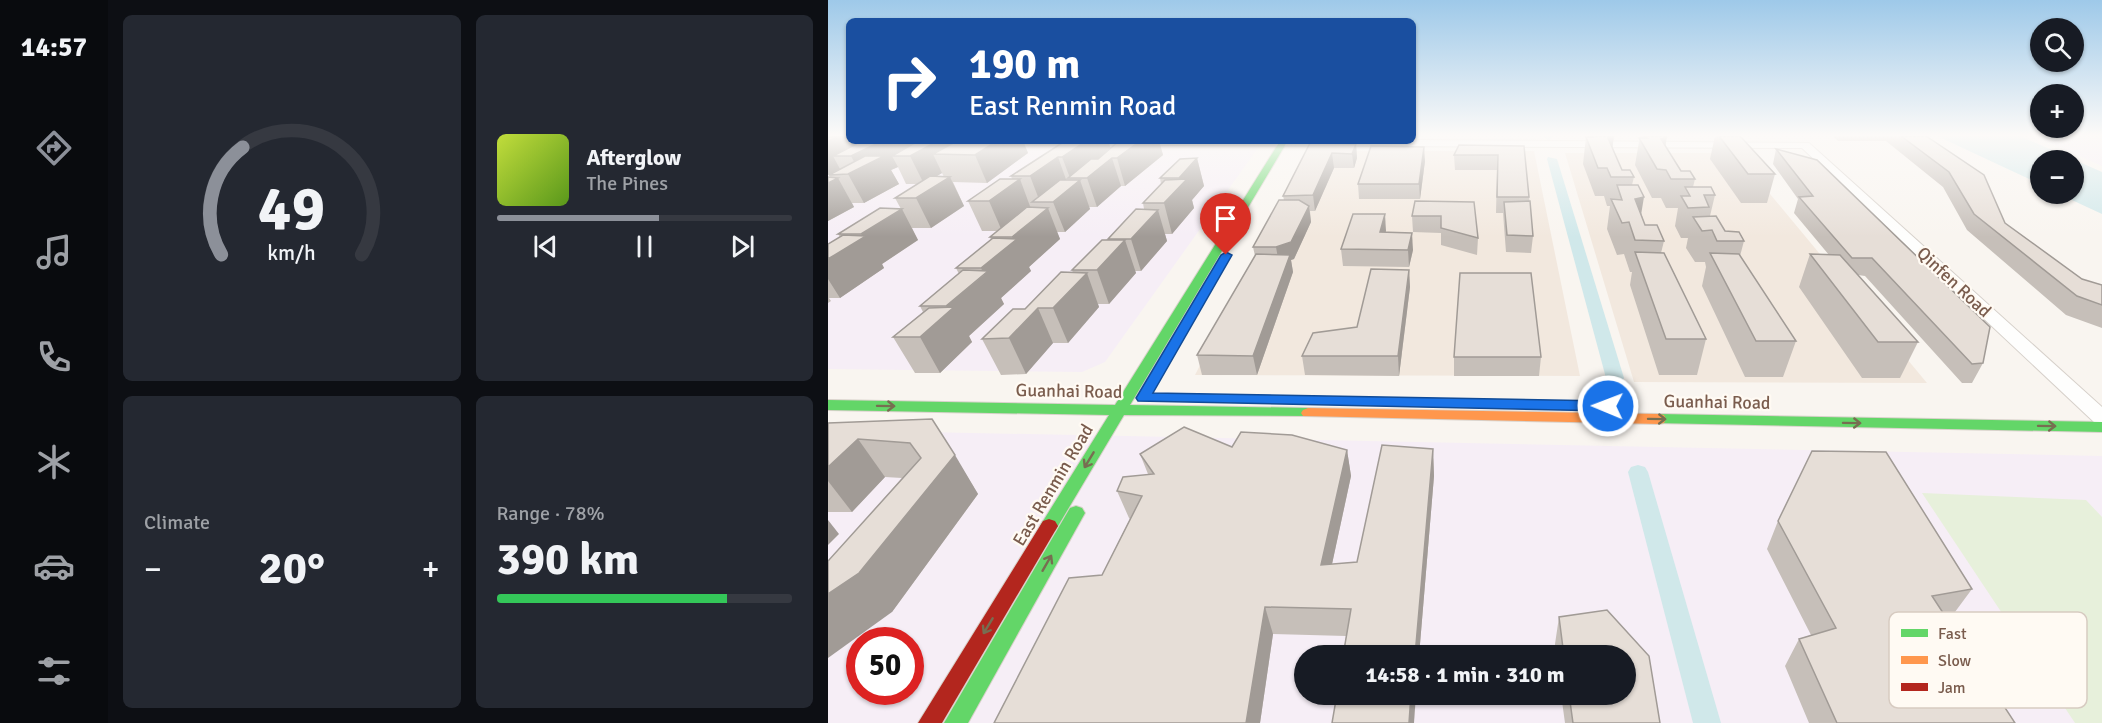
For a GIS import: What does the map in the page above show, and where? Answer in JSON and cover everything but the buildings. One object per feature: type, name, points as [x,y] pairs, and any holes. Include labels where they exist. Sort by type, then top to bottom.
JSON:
[{"type":"main road","name":"East Renmin Road","points":[[929,723],[1127,397],[1270,170]]},
{"type":"main road","points":[[1133,415],[1271,170]]},
{"type":"main road","name":"Guanhai Road","points":[[828,392],[2101,418]]},
{"type":"main road","name":"Guanhai Road","points":[[828,405],[1119,410],[1133,415],[2101,418]]},
{"type":"main road","name":"East Renmin Road","points":[[955,723],[1084,500]]},
{"type":"street","name":"Qinfen Road","points":[[1832,170],[2101,418]]},
{"type":"shaded area","points":[[828,170],[1242,170],[1105,362],[1082,372],[828,369]]},
{"type":"shaded area","points":[[1300,170],[1538,170],[1580,376],[1195,375]]},
{"type":"shaded area","points":[[1570,170],[1750,170],[1927,383],[1634,382]]},
{"type":"shaded area","points":[[828,430],[2102,456],[2102,723],[828,723]]},
{"type":"green space","points":[[1922,493],[2086,500],[2102,517],[2102,723],[2075,723],[2065,708],[2087,708],[2087,612],[2001,612]]},
{"type":"water","points":[[2009,170],[2030,170],[2030,179]]},
{"type":"water","points":[[2084,170],[2102,172],[2102,214],[2080,204],[2084,204]]},
{"type":"waterway","points":[[1555,170],[1615,378]]},
{"type":"waterway","points":[[1638,472],[1707,723]]},
{"type":"traffic: fast","points":[[1049,526],[1266,170]]},
{"type":"traffic: fast","points":[[828,405],[1308,413]]},
{"type":"traffic: fast","points":[[1659,419],[2102,427]]},
{"type":"traffic: fast","points":[[955,723],[1076,513]]},
{"type":"traffic: slow","points":[[1308,413],[1659,419]]},
{"type":"traffic: jam","points":[[929,723],[1049,526]]},
{"type":"route","points":[[1226,255],[1143,398],[1608,406]]}]
